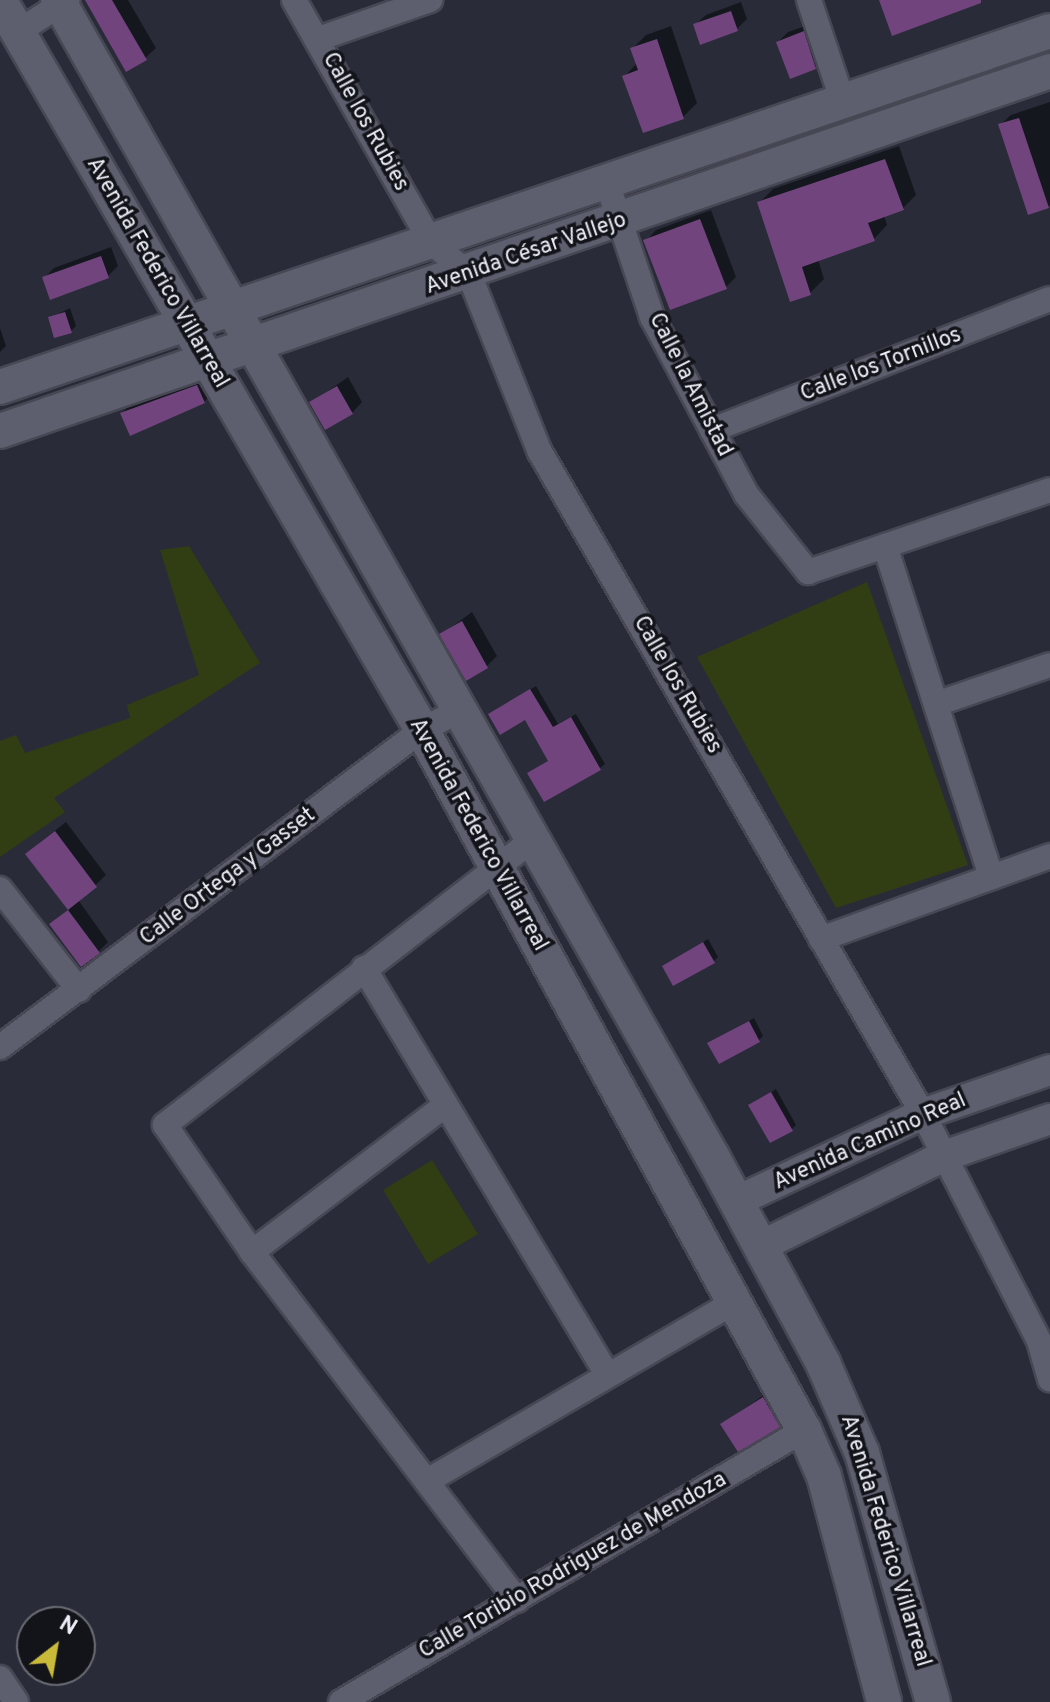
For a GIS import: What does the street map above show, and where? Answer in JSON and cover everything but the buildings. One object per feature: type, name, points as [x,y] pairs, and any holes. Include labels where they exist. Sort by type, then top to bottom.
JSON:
[{"type":"main road","name":"Avenida Federico Villarreal","points":[[0,1],[422,730],[804,1430],[824,1476],[883,1697]]},
{"type":"main road","name":"Avenida Federico Villarreal","points":[[62,1],[327,484],[737,1201],[839,1395],[862,1453],[931,1691]]},
{"type":"main road","name":"Avenida César Vallejo","points":[[0,387],[1050,31]]},
{"type":"main road","name":"Avenida César Vallejo","points":[[0,431],[469,274],[1050,71]]},
{"type":"main road","points":[[906,79],[917,116]]},
{"type":"main road","points":[[744,134],[756,174]]},
{"type":"main road","points":[[289,503],[327,484]]},
{"type":"main road","points":[[883,1697],[931,1691]]},
{"type":"street","name":"Calle los Rubies","points":[[294,0],[431,242],[469,274],[540,452],[923,1114],[1045,1339],[1050,1379]]},
{"type":"street","points":[[318,39],[430,0]]},
{"type":"street","points":[[809,0],[842,99]]},
{"type":"street","points":[[18,32],[62,1]]},
{"type":"street","name":"Calle la Amistad","points":[[606,180],[622,220],[652,317],[746,494],[808,572],[885,546]]},
{"type":"street","name":"Calle los Tornillos","points":[[712,430],[1050,299]]},
{"type":"street","points":[[991,877],[885,546],[1050,490]]},
{"type":"street","points":[[936,704],[1050,665]]},
{"type":"street","name":"Calle Ortega y Gasset","points":[[0,1047],[422,730],[458,711]]},
{"type":"street","points":[[517,1600],[252,1252],[165,1125],[530,842]]},
{"type":"street","points":[[821,939],[1050,856]]},
{"type":"street","points":[[0,889],[79,990]]},
{"type":"street","points":[[364,968],[606,1373]]},
{"type":"street","name":"Avenida Camino Real","points":[[737,1201],[923,1114],[1050,1070]]},
{"type":"street","points":[[252,1252],[444,1106]]},
{"type":"street","name":"Avenida Camino Real","points":[[761,1246],[944,1156],[1050,1119]]},
{"type":"street","points":[[427,1481],[606,1373],[734,1302]]},
{"type":"street","name":"Calle Toribio Rodriguez de Mendoza","points":[[341,1702],[804,1430]]},
{"type":"street","points":[[0,1678],[16,1702]]},
{"type":"green space","points":[[189,546],[260,663],[54,798],[65,812],[0,857],[0,741],[16,735],[25,753],[130,718],[127,705],[199,675],[160,550]]},
{"type":"green space","points":[[867,582],[968,865],[836,908],[697,657]]},
{"type":"green space","points":[[432,1160],[478,1234],[428,1264],[383,1190]]}]
